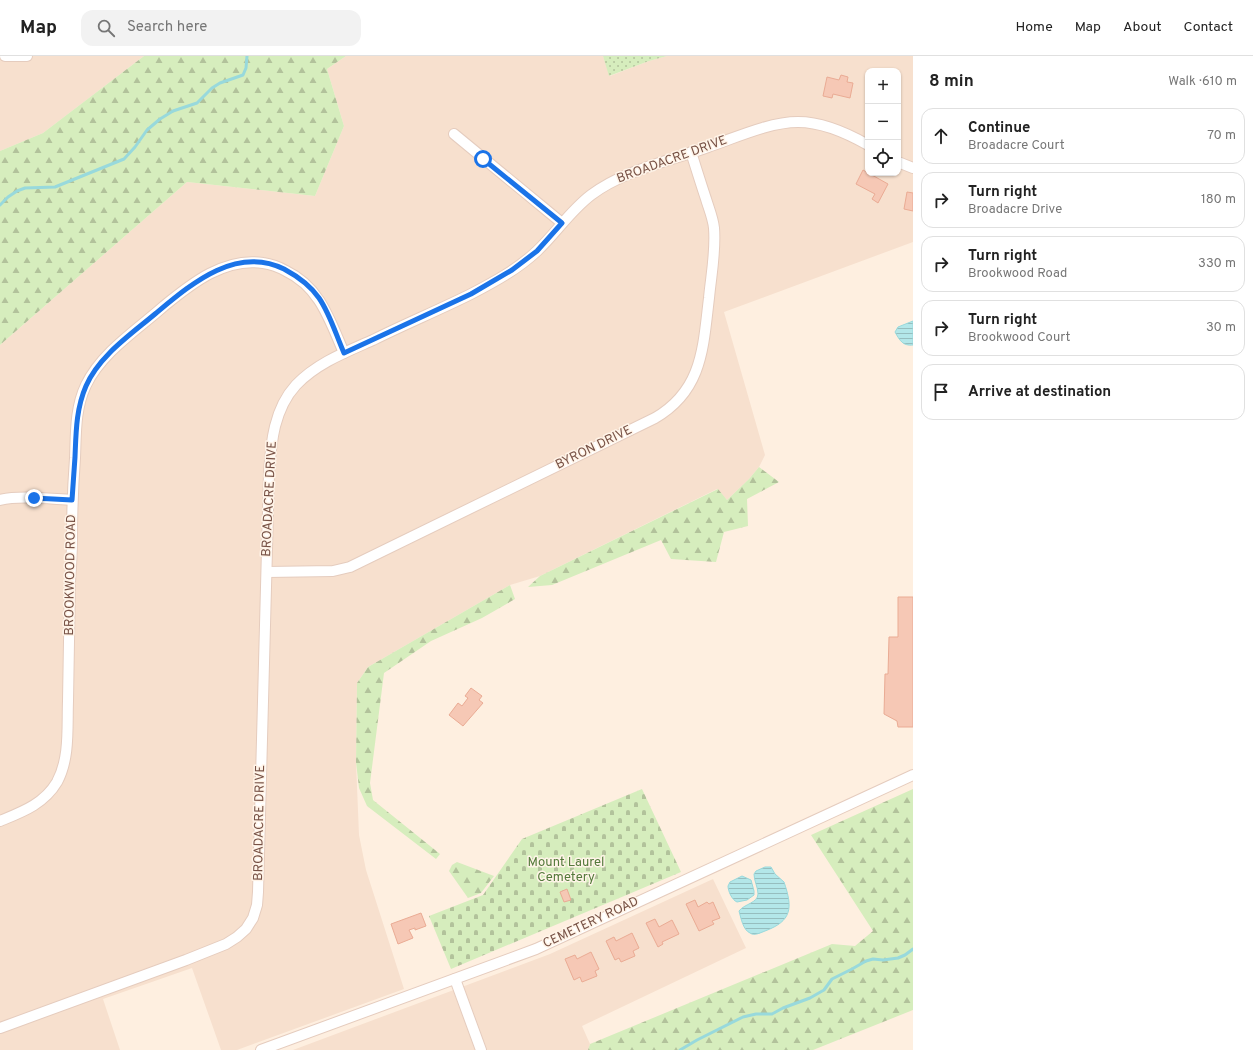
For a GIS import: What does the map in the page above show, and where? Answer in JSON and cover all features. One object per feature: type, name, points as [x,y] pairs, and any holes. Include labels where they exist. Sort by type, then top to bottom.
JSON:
[{"type":"street","points":[[5,56],[27,56]]},
{"type":"street","name":"BROADACRE DRIVE","points":[[0,1028],[226,944],[246,929],[253,918],[257,905],[259,885],[270,458],[274,428],[279,413],[294,387],[305,376],[330,360],[471,294],[512,270],[537,251],[579,205],[603,186],[631,173],[767,127],[797,122],[811,123],[839,131],[865,144]]},
{"type":"street","points":[[454,134],[562,223]]},
{"type":"street","name":"BYRON DRIVE","points":[[266,572],[325,572],[350,567],[655,418],[666,412],[676,403],[692,381],[702,355],[714,252],[714,227],[691,152]]},
{"type":"street","points":[[901,163],[913,168]]},
{"type":"street","name":"BROOKWOOD ROAD","points":[[0,821],[21,813],[41,801],[56,783],[62,772],[65,760],[68,718],[72,500],[78,413],[86,386],[93,373],[112,351],[168,303],[192,285],[215,271],[241,263],[254,261],[267,263],[291,273],[311,289],[319,298],[324,307],[344,353]]},
{"type":"street","points":[[0,500],[34,498],[72,500]]},
{"type":"street","name":"CEMETERY ROAD","points":[[264,1050],[536,948],[913,775]]},
{"type":"street","points":[[455,979],[481,1050]]},
{"type":"shaded area","points":[[0,56],[144,56],[43,133],[0,151]]},
{"type":"shaded area","points":[[346,56],[603,56],[610,76],[649,61],[667,56],[913,56],[913,242],[724,312],[765,455],[759,467],[749,479],[727,500],[717,489],[540,576],[510,585],[368,667],[357,683],[356,762],[359,835],[366,870],[404,989],[237,1050],[221,1050],[192,968],[103,999],[120,1050],[0,1050],[0,345],[187,182],[315,196],[344,126],[327,69]]},
{"type":"shaded area","points":[[713,879],[746,948],[582,1026],[590,1044],[588,1050],[293,1050],[550,954]]},
{"type":"green space","points":[[144,56],[346,56],[327,69],[344,126],[315,196],[187,182],[0,345],[0,151],[43,133]]},
{"type":"green space","points":[[603,56],[667,56],[609,76]]},
{"type":"green space","points":[[759,467],[779,482],[747,499],[748,526],[724,532],[716,562],[671,559],[661,540],[552,585],[528,587],[540,576],[718,489],[727,500]]},
{"type":"green space","points":[[510,585],[515,599],[482,618],[431,641],[384,673],[370,783],[373,800],[440,854],[436,859],[367,806],[359,788],[356,762],[357,683],[368,667]]},
{"type":"green space","name":"Mount Laurel Cemetery","points":[[642,789],[681,872],[451,969],[429,916],[483,895],[522,839]]},
{"type":"green space","points":[[913,789],[913,1010],[813,1050],[588,1050],[590,1044],[832,944],[855,946],[873,931],[811,835]]},
{"type":"green space","points":[[457,862],[494,876],[481,893],[468,898],[449,871],[452,865]]},
{"type":"water","points":[[913,321],[913,345],[907,345],[900,340],[895,332],[898,327]]},
{"type":"water","points":[[765,867],[771,867],[775,874],[784,882],[789,899],[788,912],[781,923],[759,933],[752,934],[743,924],[739,911],[756,899],[758,891],[754,874],[756,871]]},
{"type":"water","points":[[742,876],[751,880],[754,895],[747,900],[737,902],[733,899],[728,886],[730,882]]},
{"type":"building","points":[[841,75],[848,77],[847,82],[853,83],[850,98],[833,94],[832,98],[823,96],[827,77],[839,80]]},
{"type":"building","points":[[863,170],[865,171],[865,176],[874,176],[888,184],[878,203],[872,199],[875,194],[856,184]]},
{"type":"building","points":[[907,192],[913,193],[913,211],[904,209]]},
{"type":"building","points":[[898,597],[913,597],[913,727],[898,727],[897,721],[884,714],[885,674],[888,674],[889,637],[898,637]]},
{"type":"building","points":[[471,688],[482,696],[479,700],[483,703],[463,726],[449,715],[458,703],[462,706],[468,698],[465,696]]},
{"type":"building","points":[[567,889],[571,900],[564,902],[560,892]]},
{"type":"building","points":[[695,900],[698,907],[707,902],[709,904],[713,902],[720,918],[712,921],[714,924],[699,931],[686,904]]},
{"type":"building","points":[[421,913],[426,926],[415,930],[415,928],[409,930],[413,938],[398,944],[391,924]]},
{"type":"building","points":[[655,919],[659,927],[672,920],[679,934],[662,942],[663,944],[658,947],[646,923]]},
{"type":"building","points":[[632,933],[639,948],[633,951],[635,956],[621,962],[619,958],[615,960],[606,941],[614,937],[616,941]]},
{"type":"building","points":[[591,952],[599,969],[595,971],[597,976],[582,982],[580,977],[574,980],[565,959],[575,955],[577,959]]},
{"type":"waterway","points":[[0,205],[8,197],[25,188],[55,187],[124,159],[147,130],[160,119],[173,111],[197,103],[212,88],[220,83],[243,75],[246,68],[247,56]]},
{"type":"waterway","points":[[680,1050],[743,1017],[756,1014],[772,1014],[783,1008],[810,998],[824,990],[832,979],[866,961],[873,959],[883,960],[898,958],[913,949]]},
{"type":"route","points":[[34,498],[72,500],[78,413],[81,399],[93,373],[112,351],[168,303],[203,277],[215,271],[228,266],[254,261],[280,267],[291,273],[302,280],[319,298],[344,353],[471,294],[525,261],[548,240],[562,223],[493,165],[483,159]]}]
